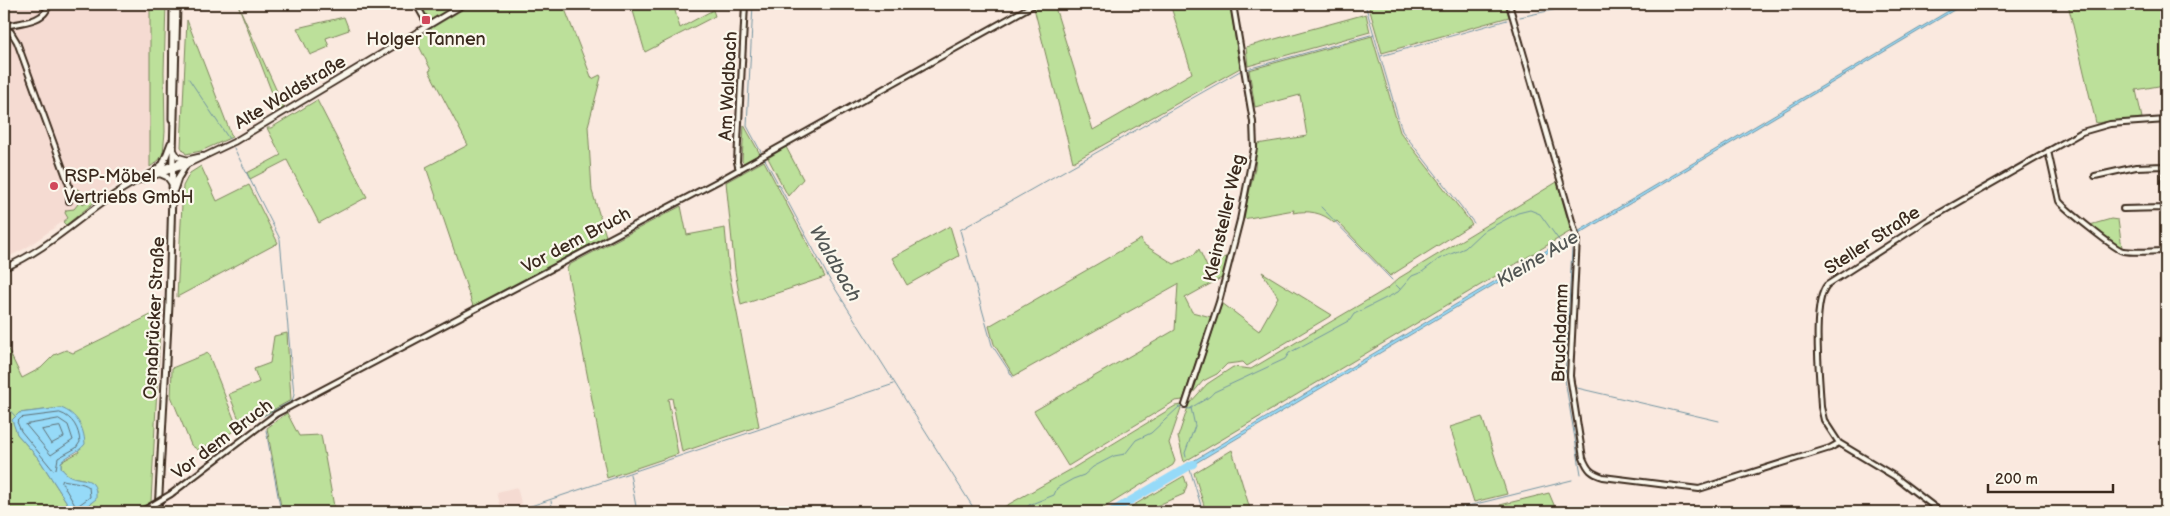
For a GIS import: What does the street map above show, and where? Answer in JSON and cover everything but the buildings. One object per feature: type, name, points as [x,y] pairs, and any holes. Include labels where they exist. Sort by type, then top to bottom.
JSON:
[{"type":"main road","name":"Osnabrücker Straße","points":[[158,512],[172,196],[172,4]]},
{"type":"main road","name":"Osnabrücker Straße","points":[[173,124],[176,111],[177,4]]},
{"type":"main road","points":[[159,172],[173,138]]},
{"type":"main road","points":[[172,196],[178,178],[187,162]]},
{"type":"street","points":[[4,27],[41,17],[48,9],[48,4]]},
{"type":"street","points":[[416,4],[428,25]]},
{"type":"street","name":"Alte Waldstraße","points":[[4,268],[42,248],[111,196],[159,172],[231,144],[464,4]]},
{"type":"street","name":"Am Waldbach","points":[[739,170],[737,162],[745,4]]},
{"type":"street","name":"Vor dem Bruch","points":[[138,512],[171,494],[276,414],[739,170],[1035,4]]},
{"type":"street","name":"Kleinsteller Weg","points":[[1185,405],[1219,302],[1252,166],[1254,148],[1253,122],[1233,4]]},
{"type":"street","name":"Bruchdamm","points":[[1509,4],[1577,238],[1571,389],[1583,458],[1591,474],[1700,489],[1830,448],[1839,443]]},
{"type":"street","points":[[4,27],[17,42],[69,185],[69,201]]},
{"type":"street","name":"Steller Straße","points":[[1941,512],[1894,476],[1839,443],[1824,420],[1821,407],[1818,312],[1822,291],[1827,285],[1926,221],[2082,132],[2101,126],[2166,120]]},
{"type":"street","points":[[173,149],[178,157],[187,162]]},
{"type":"street","points":[[2166,150],[2164,166],[2166,238]]},
{"type":"street","points":[[2048,151],[2059,202],[2064,208],[2087,224],[2110,245],[2122,251],[2166,251]]},
{"type":"street","points":[[2095,176],[2136,167],[2164,166]]},
{"type":"street","points":[[159,172],[167,177],[172,184]]},
{"type":"street","points":[[2123,209],[2164,208]]},
{"type":"shaded area","points":[[4,4],[150,4],[150,167],[104,192],[26,248],[4,259]]},
{"type":"shaded area","points":[[517,487],[522,507],[502,512],[497,492]]},
{"type":"green space","points":[[150,4],[166,4],[165,132],[163,154],[150,167]]},
{"type":"green space","points":[[419,4],[456,4],[430,20],[427,19]]},
{"type":"green space","points":[[472,4],[563,4],[592,79],[600,75],[601,77],[588,126],[592,191],[606,236],[473,306],[426,167],[468,145],[429,71],[431,70],[415,38]]},
{"type":"green space","points":[[631,4],[673,4],[680,28],[713,10],[715,16],[645,52]]},
{"type":"green space","points":[[1041,4],[1054,4],[1093,130],[1192,73],[1170,4],[1230,4],[1240,68],[1073,162],[1034,8]]},
{"type":"green space","points":[[1368,4],[1505,4],[1509,17],[1382,53]]},
{"type":"green space","points":[[2068,4],[2166,4],[2166,98],[2164,85],[2136,90],[2142,118],[2096,123]]},
{"type":"green space","points":[[239,7],[284,107],[279,111]]},
{"type":"green space","points":[[1366,14],[1370,32],[1248,66],[1246,47]]},
{"type":"green space","points":[[344,17],[349,30],[326,38],[329,47],[310,55],[297,28]]},
{"type":"green space","points":[[187,20],[232,137],[201,151],[186,154],[181,147]]},
{"type":"green space","points":[[1372,36],[1400,132],[1472,224],[1390,276],[1337,221],[1334,223],[1320,214],[1309,212],[1293,213],[1294,210],[1243,219],[1255,168],[1257,144],[1307,136],[1300,95],[1255,107],[1249,70]]},
{"type":"green space","points":[[317,100],[367,197],[319,223],[287,160],[250,179],[247,173],[281,155],[267,128],[271,128]]},
{"type":"green space","points":[[744,125],[760,154],[744,163],[742,161]]},
{"type":"green space","points":[[786,147],[803,179],[788,196],[768,158]]},
{"type":"green space","points":[[764,161],[825,277],[741,305],[735,271],[726,182]]},
{"type":"green space","points":[[201,166],[217,201],[249,185],[278,243],[177,297],[183,186],[190,173]]},
{"type":"green space","points":[[1557,182],[1571,231],[1184,462],[1178,437],[1189,404],[1207,384],[1233,367],[1251,369],[1388,288],[1399,278]]},
{"type":"green space","points":[[78,189],[83,204],[94,197],[96,201],[66,225],[63,222],[68,218],[65,213],[66,210],[74,209],[78,204],[74,190]]},
{"type":"green space","points":[[681,206],[687,235],[725,228],[729,272],[759,426],[682,452],[672,398],[668,399],[678,454],[607,478],[567,269],[569,265]]},
{"type":"green space","points":[[2111,219],[2118,220],[2122,248],[2115,245],[2090,225]]},
{"type":"green space","points":[[950,226],[959,256],[907,285],[892,258]]},
{"type":"green space","points":[[1141,239],[1143,244],[1174,264],[1195,254],[1199,249],[1207,267],[1229,255],[1223,277],[1185,298],[1192,312],[1211,317],[1183,400],[1175,401],[1068,466],[1034,411],[1175,330],[1178,284],[1014,376],[994,344],[989,326]]},
{"type":"green space","points":[[1262,272],[1332,315],[1247,366],[1243,362],[1227,364],[1217,374],[1203,381],[1192,394],[1222,303],[1259,331],[1278,297]]},
{"type":"green space","points":[[161,310],[151,502],[131,512],[79,512],[90,505],[96,492],[88,481],[70,476],[61,467],[61,462],[79,452],[61,408],[19,413],[17,434],[39,459],[73,512],[4,512],[4,373],[6,370],[4,341],[22,378],[41,368],[54,355],[66,350],[73,353]]},
{"type":"green space","points":[[287,333],[291,400],[242,427],[229,394],[259,382],[254,369],[270,363],[274,336]]},
{"type":"green space","points":[[208,353],[238,429],[198,450],[191,445],[171,396],[172,368]]},
{"type":"green space","points":[[1182,405],[1169,443],[1175,461],[1173,465],[1097,512],[995,512],[1070,470],[1175,406]]},
{"type":"green space","points":[[287,413],[299,436],[321,435],[335,512],[282,512],[267,428]]},
{"type":"green space","points":[[1482,417],[1507,494],[1474,502],[1450,427]]},
{"type":"green space","points":[[1232,450],[1251,512],[1206,512],[1194,473]]},
{"type":"green space","points":[[1184,476],[1187,485],[1184,494],[1142,512],[1122,512]]},
{"type":"green space","points":[[1549,493],[1557,512],[1502,512],[1500,505]]},
{"type":"water","points":[[1960,4],[1964,4],[1184,470],[1183,467]]},
{"type":"water","points":[[61,408],[79,422],[85,444],[61,462],[61,467],[71,476],[89,481],[96,490],[96,499],[79,512],[73,512],[39,459],[17,434],[12,420],[19,413]]},
{"type":"waterway","name":"Waldbach","points":[[753,4],[747,126],[831,282],[976,512]]},
{"type":"waterway","points":[[1365,4],[1402,131],[1474,223]]},
{"type":"waterway","points":[[1520,17],[1581,4]]},
{"type":"waterway","points":[[1381,56],[1507,20]]},
{"type":"waterway","points":[[1013,377],[992,345],[960,230],[1240,71],[1374,34]]},
{"type":"waterway","points":[[189,79],[229,139]]},
{"type":"waterway","points":[[234,148],[280,239],[294,395],[292,401],[263,416]]},
{"type":"waterway","points":[[1321,207],[1392,280]]},
{"type":"waterway","points":[[1024,512],[1029,505],[1054,495],[1057,488],[1084,475],[1093,467],[1114,456],[1125,454],[1136,440],[1151,433],[1179,407],[1190,409],[1214,392],[1285,359],[1289,353],[1350,320],[1354,314],[1398,292],[1412,276],[1422,272],[1439,259],[1465,248],[1482,232],[1518,213],[1530,210],[1540,214],[1561,243]]},
{"type":"waterway","points":[[1572,249],[1565,380],[1581,474]]},
{"type":"waterway","points":[[1395,284],[1400,289]]},
{"type":"waterway","points":[[513,512],[894,384]]},
{"type":"waterway","points":[[1577,388],[1719,421]]},
{"type":"waterway","points":[[4,404],[15,416]]},
{"type":"waterway","points":[[1186,457],[1185,453],[1195,426],[1191,408]]},
{"type":"waterway","points":[[266,430],[281,512]]},
{"type":"waterway","points":[[1188,463],[1203,512]]},
{"type":"waterway","name":"Kleine Aue","points":[[1111,512],[1193,464]]},
{"type":"waterway","points":[[630,474],[637,512]]},
{"type":"waterway","points":[[1444,512],[1572,480]]},
{"type":"waterway","points":[[551,501],[553,512]]},
{"type":"place","name":"Holger Tannen","points":[[426,20]]},
{"type":"place","name":"RSP-Möbel Vertriebs GmbH","points":[[54,186]]}]
